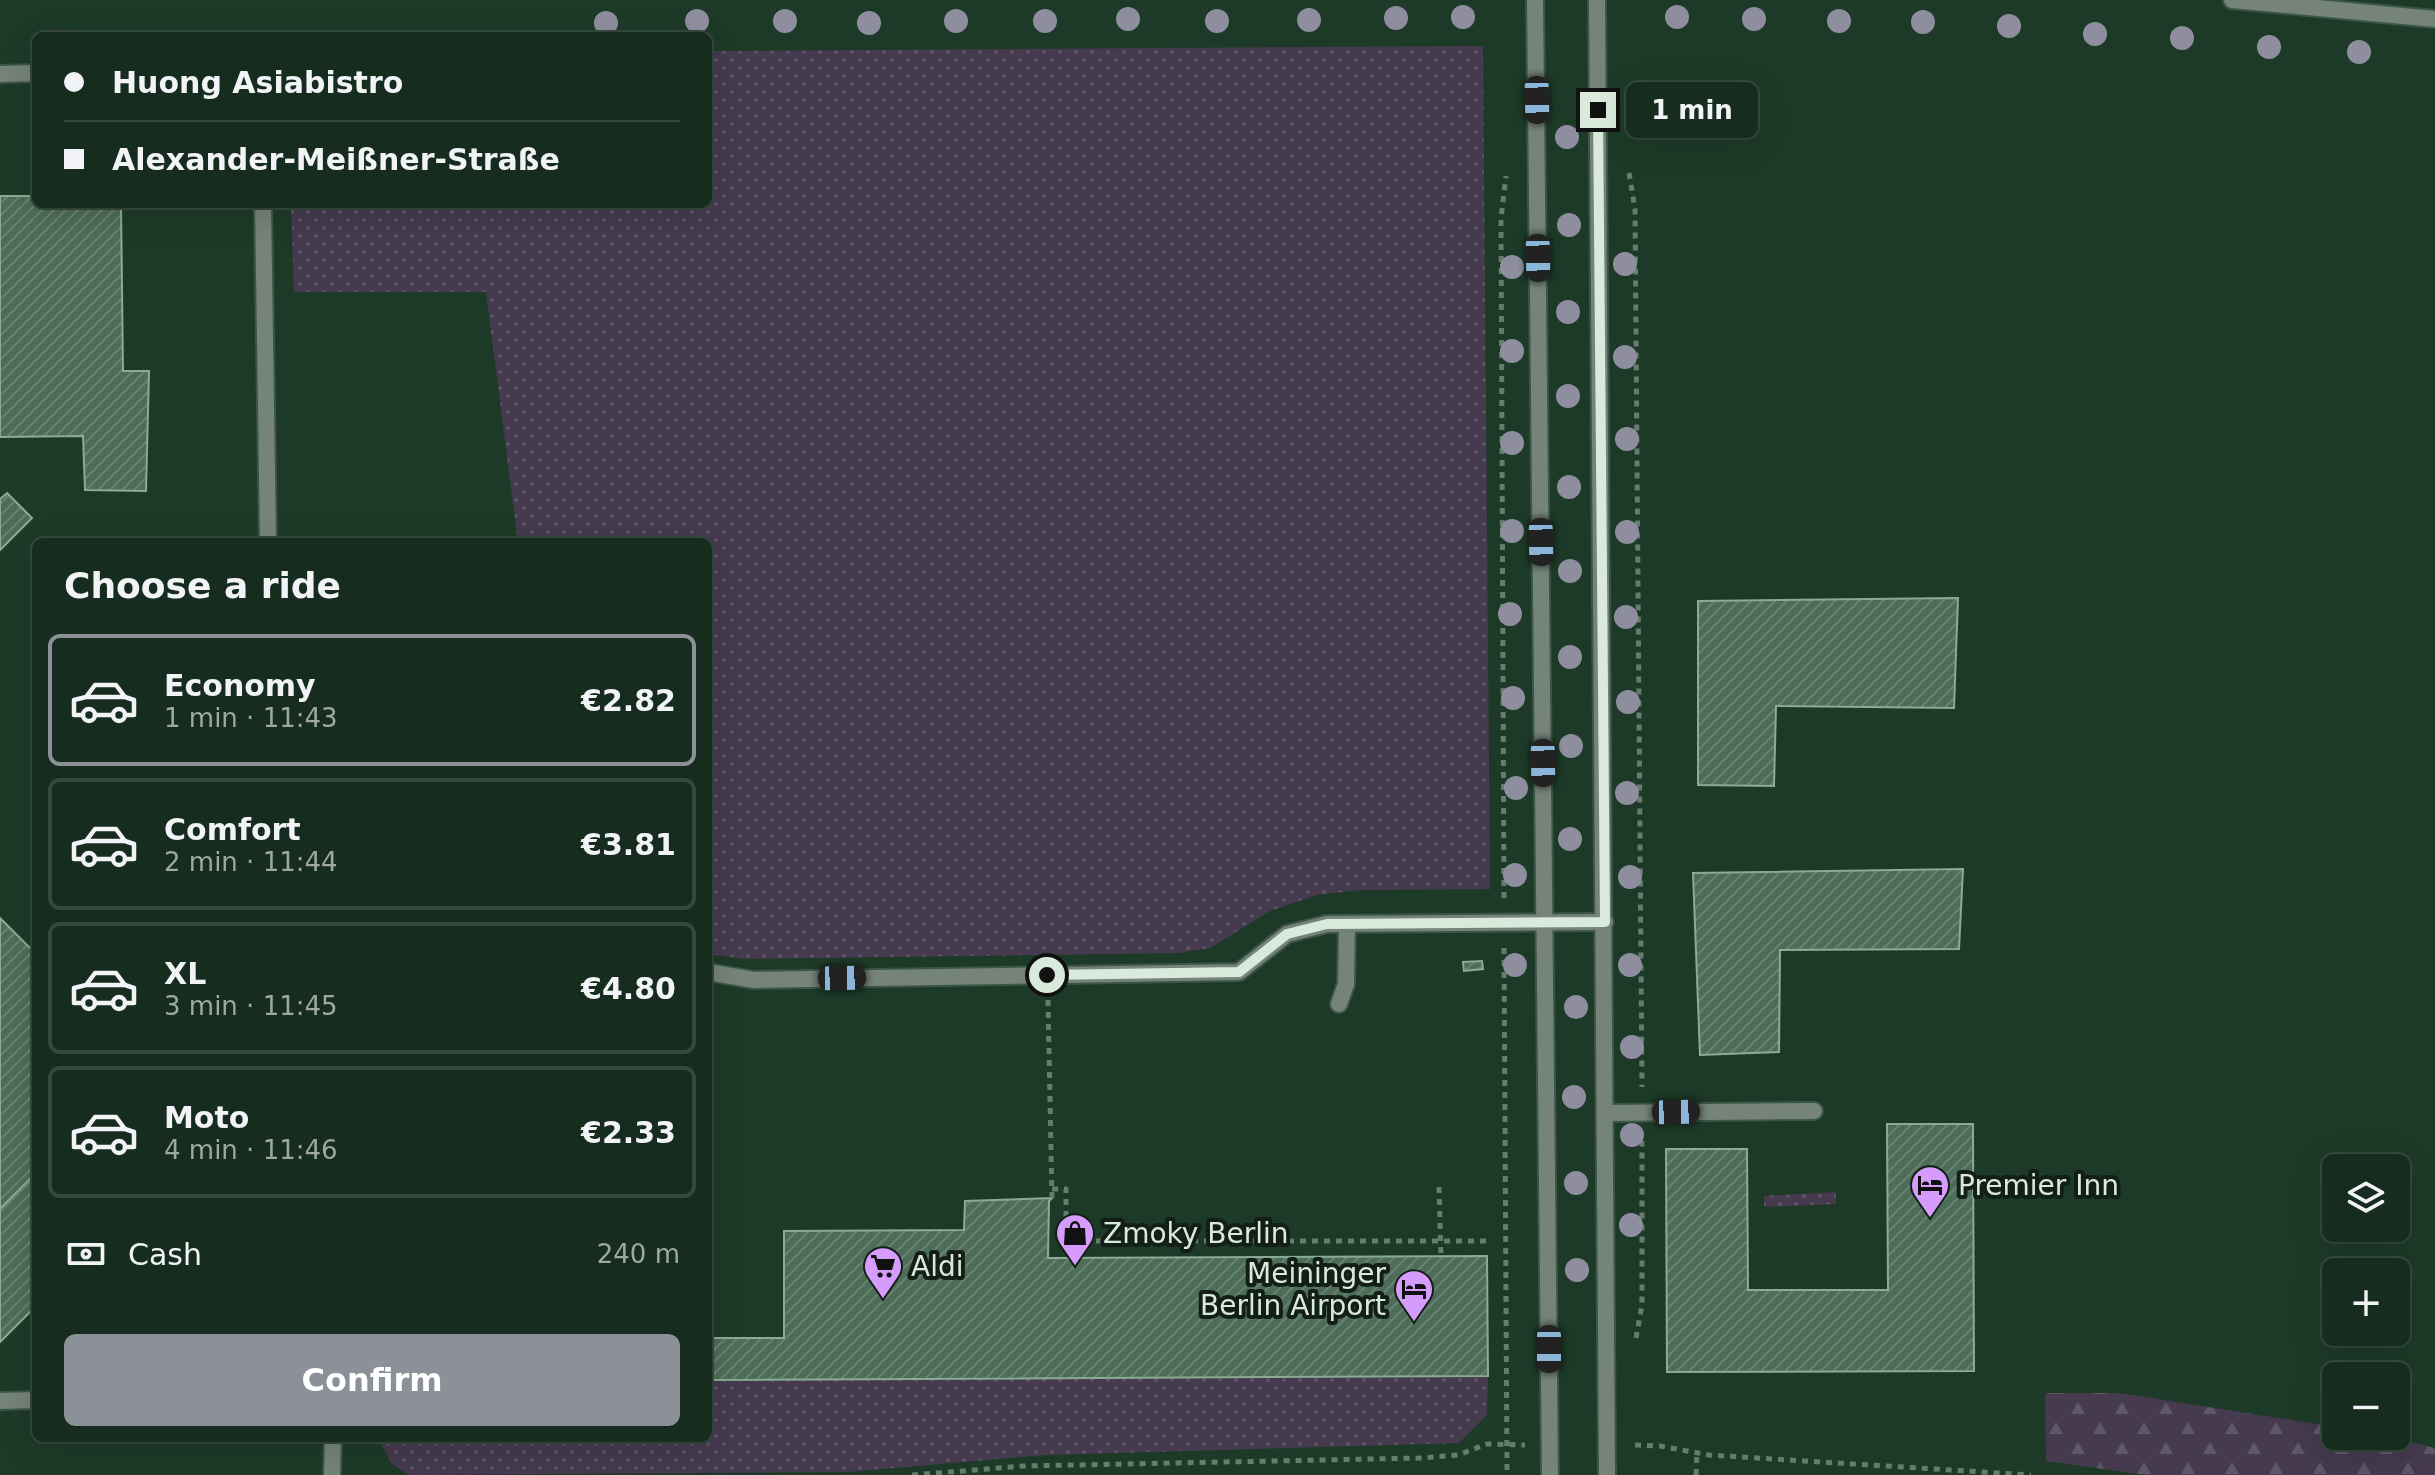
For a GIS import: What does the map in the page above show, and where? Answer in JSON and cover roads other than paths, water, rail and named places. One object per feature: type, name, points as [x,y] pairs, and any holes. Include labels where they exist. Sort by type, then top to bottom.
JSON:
[{"type":"street","points":[[1535,0],[1550,1475]]},
{"type":"street","points":[[1597,0],[1607,1475]]},
{"type":"street","points":[[2232,0],[2435,19]]},
{"type":"street","points":[[0,74],[32,73]]},
{"type":"street","points":[[263,208],[268,538]]},
{"type":"street","points":[[712,973],[754,980],[1239,972],[1287,934],[1327,924],[1605,922]]},
{"type":"street","points":[[1339,1004],[1346,984],[1347,924]]},
{"type":"street","points":[[1605,1113],[1814,1111]]},
{"type":"street","points":[[0,1401],[32,1400]]},
{"type":"street","points":[[332,1475],[333,1442]]},
{"type":"place","name":"Premier Inn","points":[[1930,1219]]},
{"type":"place","name":"Zmoky Berlin","points":[[1075,1267]]},
{"type":"place","name":"Aldi","points":[[883,1300]]},
{"type":"place","name":"Meininger Berlin Airport","points":[[1414,1323]]}]
